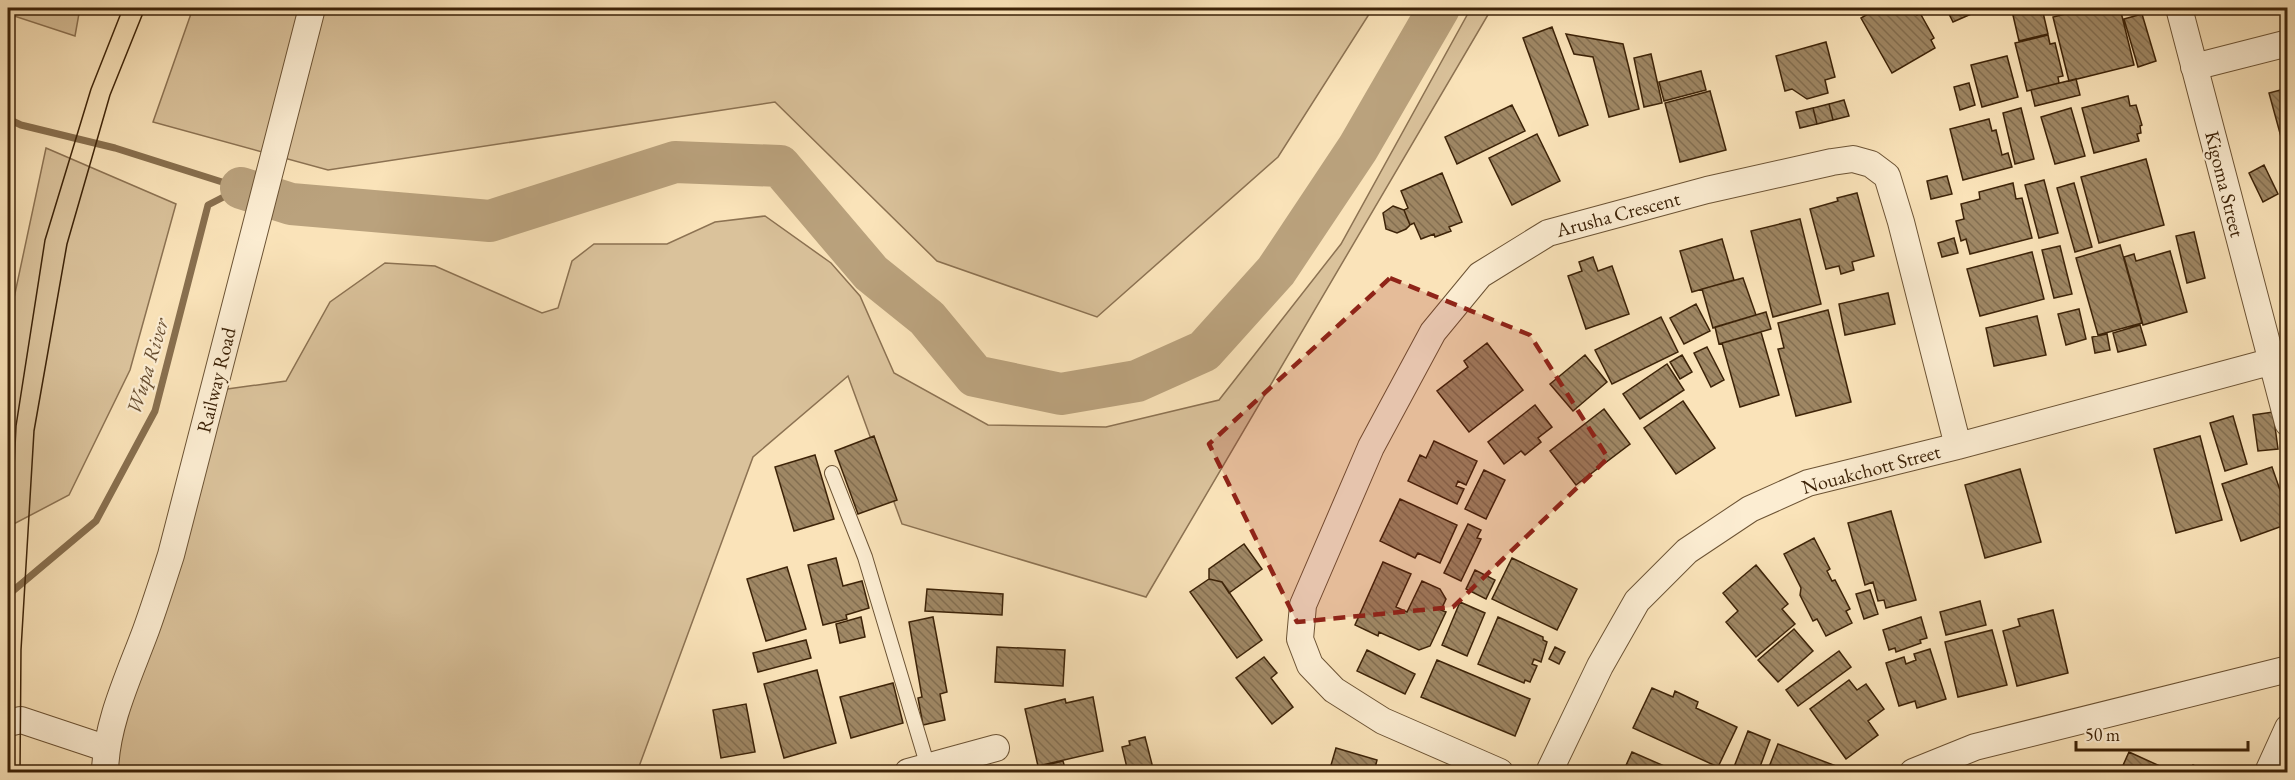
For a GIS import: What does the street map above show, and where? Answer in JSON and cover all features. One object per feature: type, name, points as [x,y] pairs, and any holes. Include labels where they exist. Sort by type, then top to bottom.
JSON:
[{"type":"street","name":"Railway Road","points":[[8,723],[21,720],[105,760],[171,555],[312,8]]},
{"type":"street","name":"Kigoma Street","points":[[2179,8],[2279,359],[2288,423]]},
{"type":"street","points":[[2194,67],[2288,43]]},
{"type":"street","name":"Arusha Crescent","points":[[1500,772],[1383,721],[1334,690],[1311,665],[1300,639],[1303,605],[1371,447],[1433,333],[1480,275],[1548,233],[1707,190],[1832,162],[1853,159],[1871,164],[1887,176],[1896,204],[1958,446]]},
{"type":"street","name":"Nouakchott Street","points":[[1549,772],[1600,666],[1637,601],[1687,551],[1750,509],[1808,483],[1958,446],[2279,359]]},
{"type":"street","points":[[1913,772],[1975,747],[2288,669]]},
{"type":"street","points":[[2268,772],[2288,728]]},
{"type":"street","points":[[918,770],[996,748]]},
{"type":"lane","points":[[832,473],[865,557],[918,770]]},
{"type":"highlighted area","points":[[1390,278],[1530,335],[1608,458],[1453,607],[1297,622],[1209,444]]},
{"type":"shaded area","points":[[8,8],[80,8],[75,36],[8,14]]},
{"type":"shaded area","points":[[193,8],[1373,8],[1278,157],[1097,317],[937,261],[775,102],[328,170],[153,122]]},
{"type":"shaded area","points":[[1471,8],[1492,8],[1146,597],[902,524],[848,376],[753,457],[637,772],[105,772],[213,391],[286,381],[330,302],[385,263],[435,266],[542,313],[558,308],[572,261],[594,244],[667,244],[715,222],[765,216],[831,263],[860,296],[894,373],[988,425],[1106,427],[1219,400],[1341,244]]},
{"type":"shaded area","points":[[46,148],[176,204],[130,370],[69,495],[8,527],[8,326]]},
{"type":"building","points":[[1878,8],[1912,8],[1917,15],[1920,13],[1934,38],[1931,40],[1935,48],[1892,73],[1861,18]]},
{"type":"building","points":[[1946,8],[1985,8],[1953,22]]},
{"type":"building","points":[[2042,8],[2048,34],[2019,41],[2012,11]]},
{"type":"building","points":[[2090,8],[2120,8],[2134,65],[2069,81],[2053,17]]},
{"type":"building","points":[[2142,14],[2156,61],[2138,67],[2124,19]]},
{"type":"building","points":[[1552,27],[1588,125],[1559,136],[1523,38]]},
{"type":"building","points":[[1566,34],[1623,44],[1639,109],[1609,117],[1593,57],[1574,54]]},
{"type":"building","points":[[2048,35],[2050,44],[2055,43],[2063,76],[2058,77],[2059,83],[2027,91],[2015,43]]},
{"type":"building","points":[[1826,42],[1835,77],[1825,80],[1828,93],[1807,99],[1792,89],[1785,91],[1776,56]]},
{"type":"building","points":[[1651,54],[1662,103],[1644,107],[1634,58]]},
{"type":"building","points":[[2007,56],[2018,97],[1982,107],[1971,65]]},
{"type":"building","points":[[1701,71],[1706,90],[1664,101],[1659,82]]},
{"type":"building","points":[[2076,79],[2080,95],[2035,106],[2031,90]]},
{"type":"building","points":[[1969,83],[1975,105],[1960,110],[1954,87]]},
{"type":"building","points":[[2288,88],[2288,136],[2281,137],[2269,93]]},
{"type":"building","points":[[1710,91],[1726,150],[1680,162],[1665,103]]},
{"type":"building","points":[[2128,96],[2130,106],[2136,105],[2142,125],[2140,126],[2141,133],[2137,134],[2139,141],[2094,153],[2082,108]]},
{"type":"building","points":[[1844,100],[1849,116],[1833,120],[1829,104]]},
{"type":"building","points":[[1829,104],[1833,120],[1817,124],[1813,108]]},
{"type":"building","points":[[1512,105],[1525,131],[1457,164],[1445,137]]},
{"type":"building","points":[[1813,108],[1817,124],[1800,128],[1796,112]]},
{"type":"building","points":[[2021,108],[2034,159],[2015,164],[2003,113]]},
{"type":"building","points":[[2071,108],[2085,156],[2055,164],[2041,117]]},
{"type":"building","points":[[1989,119],[1992,131],[1996,130],[2002,155],[2008,153],[2012,167],[1963,180],[1950,129]]},
{"type":"building","points":[[1537,134],[1560,181],[1512,205],[1489,158]]},
{"type":"building","points":[[2146,159],[2164,225],[2099,243],[2081,177]]},
{"type":"building","points":[[2264,165],[2278,194],[2263,202],[2249,173]]},
{"type":"building","points":[[1442,173],[1462,222],[1449,227],[1451,231],[1421,239],[1414,223],[1410,225],[1404,210],[1408,208],[1401,191]]},
{"type":"building","points":[[1947,176],[1952,194],[1931,199],[1927,181]]},
{"type":"building","points":[[2044,180],[2058,233],[2039,238],[2025,185]]},
{"type":"building","points":[[2013,183],[2016,199],[2022,198],[2032,238],[1970,254],[1966,239],[1961,241],[1956,221],[1964,219],[1961,204],[1980,199],[1979,192]]},
{"type":"building","points":[[2074,183],[2092,247],[2075,252],[2057,188]]},
{"type":"building","points":[[1857,193],[1874,256],[1852,262],[1854,270],[1841,274],[1839,266],[1826,269],[1810,209]]},
{"type":"building","points":[[1393,206],[1404,210],[1410,225],[1397,233],[1386,229],[1383,213]]},
{"type":"building","points":[[1800,219],[1821,304],[1773,317],[1751,231]]},
{"type":"building","points":[[2194,232],[2205,278],[2187,283],[2176,236]]},
{"type":"building","points":[[1954,238],[1958,253],[1942,257],[1938,243]]},
{"type":"building","points":[[1722,239],[1734,280],[1692,292],[1680,251]]},
{"type":"building","points":[[2120,245],[2142,323],[2098,335],[2076,258]]},
{"type":"building","points":[[2060,246],[2072,294],[2054,298],[2042,250]]},
{"type":"building","points":[[2170,251],[2187,312],[2143,325],[2124,257],[2134,254],[2136,261]]},
{"type":"building","points":[[2032,252],[2044,299],[1980,316],[1967,269]]},
{"type":"building","points":[[1593,257],[1598,271],[1612,266],[1629,314],[1586,329],[1568,276],[1582,271],[1579,262]]},
{"type":"building","points":[[1743,278],[1756,315],[1713,328],[1702,289]]},
{"type":"building","points":[[1888,293],[1895,324],[1845,335],[1839,304]]},
{"type":"building","points":[[1696,304],[1710,331],[1684,344],[1670,318]]},
{"type":"building","points":[[2079,309],[2086,339],[2066,345],[2058,314]]},
{"type":"building","points":[[1828,310],[1851,402],[1796,416],[1778,349],[1784,348],[1778,323]]},
{"type":"building","points":[[1766,312],[1771,329],[1719,344],[1715,327]]},
{"type":"building","points":[[2037,316],[2046,355],[1994,366],[1986,328]]},
{"type":"building","points":[[1661,317],[1678,352],[1612,384],[1595,350]]},
{"type":"building","points":[[2140,325],[2146,345],[2118,352],[2113,333]]},
{"type":"building","points":[[1761,332],[1779,395],[1740,407],[1722,343]]},
{"type":"building","points":[[2107,334],[2110,350],[2095,353],[2092,337]]},
{"type":"building","points":[[1487,343],[1523,390],[1469,432],[1437,391],[1468,367],[1464,361]]},
{"type":"building","points":[[1707,347],[1724,380],[1711,387],[1694,353]]},
{"type":"building","points":[[1585,355],[1607,382],[1573,411],[1550,384]]},
{"type":"building","points":[[1682,355],[1692,372],[1680,379],[1670,362]]},
{"type":"building","points":[[1667,364],[1684,390],[1640,419],[1623,394]]},
{"type":"building","points":[[1683,401],[1715,448],[1676,474],[1644,428]]},
{"type":"building","points":[[1535,405],[1552,427],[1538,438],[1541,442],[1525,455],[1521,451],[1504,464],[1488,442]]},
{"type":"building","points":[[1604,409],[1630,444],[1576,485],[1550,451]]},
{"type":"building","points":[[2273,412],[2278,449],[2258,451],[2253,415]]},
{"type":"building","points":[[2233,416],[2247,464],[2225,471],[2210,423]]},
{"type":"building","points":[[874,436],[897,500],[858,514],[835,451]]},
{"type":"building","points":[[2200,436],[2222,520],[2176,533],[2154,449]]},
{"type":"building","points":[[1434,441],[1477,461],[1466,485],[1458,481],[1456,486],[1464,489],[1457,504],[1408,481],[1420,455],[1426,458]]},
{"type":"building","points":[[815,455],[834,519],[794,531],[775,467]]},
{"type":"building","points":[[2272,467],[2288,513],[2288,524],[2241,541],[2222,484]]},
{"type":"building","points":[[2020,469],[2041,542],[1985,558],[1965,485]]},
{"type":"building","points":[[1484,470],[1505,480],[1486,519],[1465,509]]},
{"type":"building","points":[[1400,499],[1457,525],[1440,563],[1418,553],[1415,558],[1380,541]]},
{"type":"building","points":[[1891,511],[1916,600],[1886,608],[1884,600],[1878,601],[1873,582],[1865,585],[1848,523]]},
{"type":"building","points":[[1468,524],[1481,530],[1477,538],[1481,539],[1461,581],[1444,573]]},
{"type":"building","points":[[1814,538],[1830,569],[1827,571],[1832,581],[1835,580],[1850,609],[1846,611],[1852,623],[1826,636],[1817,619],[1813,621],[1800,595],[1801,588],[1784,554]]},
{"type":"building","points":[[1244,544],[1262,569],[1229,593],[1222,582],[1209,579],[1209,569]]},
{"type":"building","points":[[836,558],[843,586],[862,581],[869,608],[846,615],[847,619],[823,625],[808,565]]},
{"type":"building","points":[[1512,558],[1577,589],[1557,630],[1492,599]]},
{"type":"building","points":[[1383,562],[1411,574],[1396,607],[1407,612],[1422,581],[1440,589],[1446,599],[1441,610],[1446,612],[1430,646],[1419,650],[1379,632],[1378,636],[1355,625]]},
{"type":"building","points":[[1756,565],[1788,604],[1782,609],[1795,624],[1756,657],[1726,622],[1738,611],[1723,593]]},
{"type":"building","points":[[787,567],[806,629],[766,641],[747,579]]},
{"type":"building","points":[[1475,570],[1495,580],[1486,599],[1466,589]]},
{"type":"building","points":[[1209,579],[1222,582],[1262,640],[1237,658],[1190,592]]},
{"type":"building","points":[[927,589],[1003,594],[1002,615],[925,611]]},
{"type":"building","points":[[1870,590],[1878,614],[1864,619],[1856,594]]},
{"type":"building","points":[[1980,601],[1986,625],[1946,635],[1940,612]]},
{"type":"building","points":[[1460,602],[1485,613],[1467,656],[1442,645]]},
{"type":"building","points":[[2053,610],[2068,673],[2017,686],[2003,631],[2020,626],[2018,619]]},
{"type":"building","points":[[861,617],[865,637],[840,643],[836,624]]},
{"type":"building","points":[[933,617],[947,692],[940,694],[945,720],[923,725],[918,698],[922,697],[909,622]]},
{"type":"building","points":[[1498,617],[1543,637],[1543,640],[1547,642],[1541,662],[1534,659],[1532,664],[1537,666],[1530,682],[1525,680],[1524,683],[1478,664]]},
{"type":"building","points":[[1921,617],[1927,638],[1920,640],[1921,643],[1896,652],[1895,648],[1889,650],[1883,630]]},
{"type":"building","points":[[1794,629],[1813,651],[1778,682],[1758,660]]},
{"type":"building","points":[[1992,630],[2007,685],[1958,697],[1945,642]]},
{"type":"building","points":[[806,640],[811,658],[758,672],[753,653]]},
{"type":"building","points":[[997,647],[1065,650],[1063,686],[995,682]]},
{"type":"building","points":[[1555,647],[1565,652],[1559,664],[1549,659]]},
{"type":"building","points":[[1930,649],[1946,699],[1917,708],[1915,701],[1899,706],[1886,663],[1904,657],[1906,664],[1916,660],[1914,654]]},
{"type":"building","points":[[1367,650],[1415,674],[1405,694],[1357,671]]},
{"type":"building","points":[[1839,651],[1851,667],[1798,706],[1786,690]]},
{"type":"building","points":[[1264,657],[1277,673],[1271,678],[1293,707],[1272,724],[1236,678]]},
{"type":"building","points":[[1437,660],[1530,699],[1515,736],[1421,697]]},
{"type":"building","points":[[817,670],[836,743],[784,758],[764,684]]},
{"type":"building","points":[[1849,680],[1857,690],[1866,684],[1884,709],[1868,721],[1878,735],[1846,759],[1810,709]]},
{"type":"building","points":[[893,683],[903,723],[851,738],[840,697]]},
{"type":"building","points":[[1652,688],[1673,697],[1675,691],[1698,702],[1696,708],[1737,727],[1718,767],[1633,728]]},
{"type":"building","points":[[1093,697],[1103,751],[1038,766],[1025,709],[1065,699],[1066,703]]},
{"type":"building","points":[[746,704],[755,752],[721,758],[713,710]]},
{"type":"building","points":[[1748,731],[1770,740],[1758,772],[1732,772]]},
{"type":"building","points":[[1145,737],[1154,772],[1128,772],[1122,747],[1130,745],[1129,741]]},
{"type":"building","points":[[1778,744],[1836,766],[1833,772],[1767,772]]},
{"type":"building","points":[[1336,748],[1377,760],[1374,772],[1329,772]]},
{"type":"building","points":[[1632,752],[1678,772],[1623,772]]},
{"type":"building","points":[[2129,752],[2173,772],[2120,772]]},
{"type":"building","points":[[1063,761],[1066,772],[1018,772]]},
{"type":"building","points":[[2193,765],[2208,772],[2189,772]]},
{"type":"waterway","points":[[241,188],[291,204],[490,221],[675,162],[780,166],[871,273],[927,318],[975,376],[1061,394],[1137,381],[1204,351],[1276,271],[1358,148],[1439,8]]},
{"type":"waterway","points":[[8,119],[21,125],[115,148],[241,188]]},
{"type":"waterway","name":"Wupa River","points":[[8,595],[96,521],[155,411],[208,205],[241,188]]},
{"type":"tram line","points":[[8,594],[16,426],[45,240],[91,89],[123,8]]},
{"type":"tram line","points":[[20,772],[21,650],[34,431],[67,244],[110,95],[145,8]]}]
